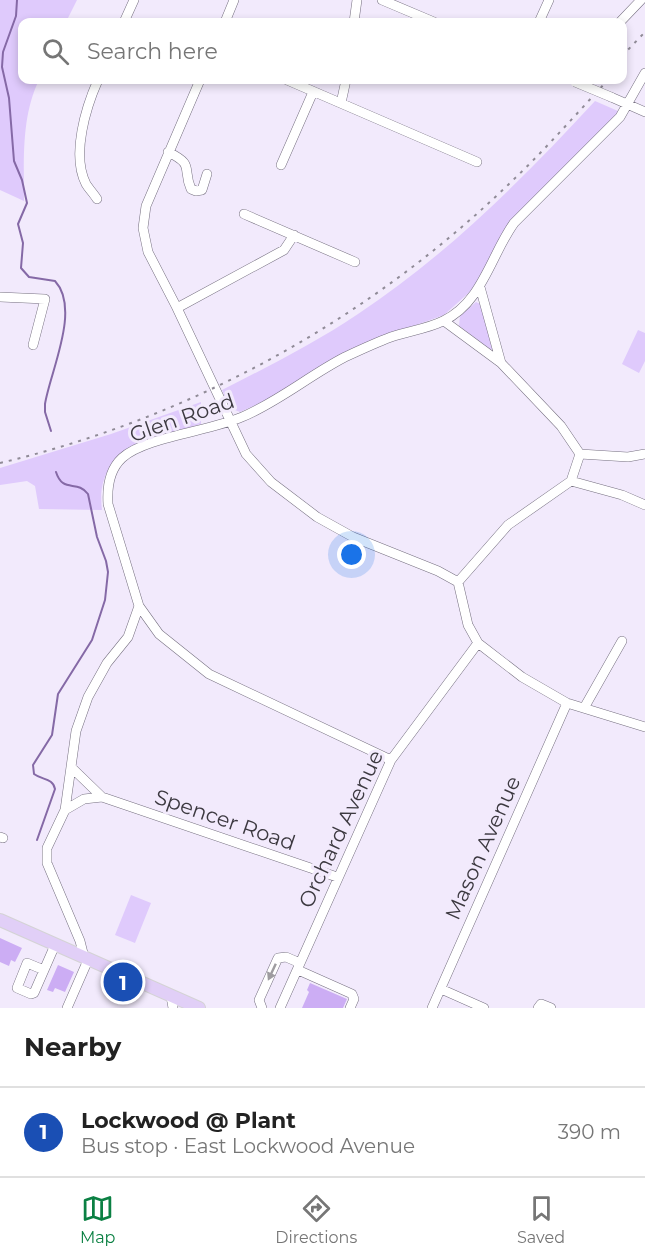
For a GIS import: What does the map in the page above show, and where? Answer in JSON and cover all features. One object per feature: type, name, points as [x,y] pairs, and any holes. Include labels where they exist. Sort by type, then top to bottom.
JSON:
[{"type":"main road","points":[[0,920],[86,958],[172,1002],[194,1007]]},
{"type":"street","points":[[126,18],[134,0]]},
{"type":"street","points":[[227,18],[234,0]]},
{"type":"street","points":[[355,18],[357,0]]},
{"type":"street","points":[[382,0],[425,18]]},
{"type":"street","points":[[541,18],[549,0]]},
{"type":"street","points":[[624,18],[641,0]]},
{"type":"street","name":"Glen Road","points":[[391,760],[208,674],[159,634],[139,606],[108,504],[107,489],[110,476],[121,459],[139,447],[245,416],[344,358],[391,337],[444,321],[463,306],[480,287],[502,240],[514,223],[620,117],[645,73]]},
{"type":"street","points":[[97,84],[89,100],[83,123],[80,155],[86,184],[97,199]]},
{"type":"street","points":[[198,84],[146,206],[144,228],[148,252],[246,454],[271,482],[317,518],[353,537],[438,571],[458,582],[468,625],[478,643],[522,676],[567,703],[645,727]]},
{"type":"street","points":[[296,84],[477,162]]},
{"type":"street","points":[[340,103],[345,84]]},
{"type":"street","points":[[579,84],[645,112]]},
{"type":"street","points":[[281,165],[313,92]]},
{"type":"street","points":[[168,152],[184,161],[191,189],[202,190],[207,174]]},
{"type":"street","points":[[244,214],[355,262]]},
{"type":"street","points":[[177,308],[284,250],[294,235]]},
{"type":"street","points":[[480,287],[501,363]]},
{"type":"street","points":[[0,297],[45,299],[33,345]]},
{"type":"street","points":[[444,321],[501,363],[561,426],[580,454]]},
{"type":"street","points":[[580,454],[628,457],[645,454]]},
{"type":"street","points":[[458,582],[508,525],[571,481],[580,454]]},
{"type":"street","points":[[571,481],[622,495],[645,505]]},
{"type":"street","points":[[67,1008],[86,958],[47,863],[47,848],[65,810],[76,730],[88,697],[107,663],[128,637],[139,606]]},
{"type":"street","points":[[585,708],[622,641]]},
{"type":"street","name":"Orchard Avenue","points":[[280,1008],[391,760],[478,643]]},
{"type":"street","name":"Mason Avenue","points":[[432,1008],[567,703]]},
{"type":"street","name":"Spencer Road","points":[[71,767],[102,796],[337,877]]},
{"type":"street","points":[[65,810],[84,800],[102,796]]},
{"type":"street","points":[[44,970],[55,945]]},
{"type":"street","points":[[262,1008],[259,1000],[278,958],[286,957],[299,967],[352,994],[355,997],[350,1008]]},
{"type":"street","points":[[441,989],[484,1008]]},
{"type":"street","points":[[538,1008],[542,1004],[551,1008]]},
{"type":"shaded area","points":[[0,0],[77,0],[68,18],[18,18],[18,84],[37,84],[26,124],[24,201],[0,190]]},
{"type":"shaded area","points":[[595,101],[618,111],[617,115],[508,224],[473,289],[444,315],[377,339],[265,401],[240,412],[230,408],[222,390],[342,325],[422,267],[483,215]]},
{"type":"shaded area","points":[[476,302],[482,305],[493,349],[491,350],[459,326],[460,316]]},
{"type":"shaded area","points":[[638,330],[645,333],[645,361],[639,373],[622,364]]},
{"type":"shaded area","points":[[201,402],[201,424],[147,441],[117,459],[107,472],[102,489],[102,510],[39,509],[35,486],[27,481],[0,485],[0,468],[111,434]]},
{"type":"shaded area","points":[[131,895],[151,903],[135,943],[115,935]]},
{"type":"building","points":[[0,938],[22,948],[15,962],[11,960],[9,966],[0,962]]},
{"type":"building","points":[[58,965],[74,972],[65,992],[55,988],[53,992],[47,990]]},
{"type":"building","points":[[310,983],[347,999],[343,1008],[302,1008]]},
{"type":"waterway","points":[[17,0],[16,16],[3,52],[2,67],[9,98],[14,161],[22,180],[27,203],[18,224],[23,243],[21,268],[29,277],[55,281],[62,293],[65,308],[62,341],[45,404],[51,431]]},
{"type":"waterway","points":[[37,840],[55,789],[50,781],[34,774],[33,765],[52,735],[58,694],[92,640],[105,600],[108,572],[97,537],[88,494],[79,487],[62,483],[56,472]]},
{"type":"railway","points":[[627,51],[645,32]]},
{"type":"railway","points":[[0,463],[71,444],[141,419],[208,390],[274,357],[338,319],[399,277],[456,232],[524,170],[604,84]]},
{"type":"place","name":"Lockwood @ Plant","points":[[123,982]]}]
